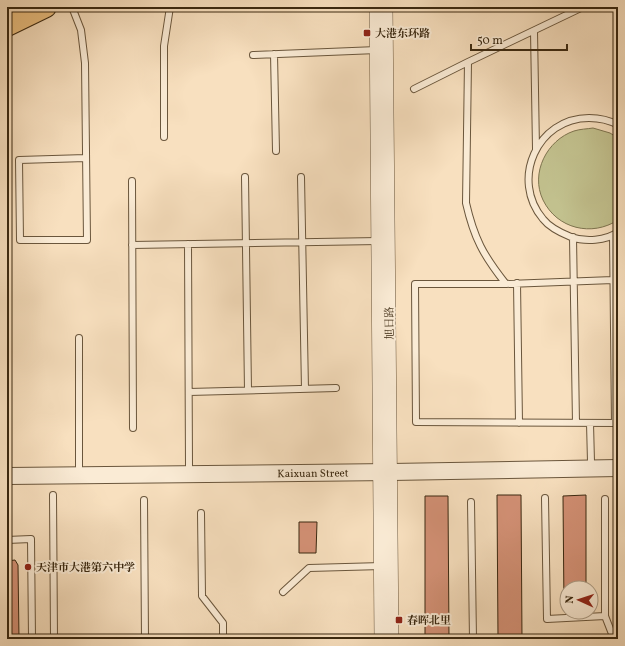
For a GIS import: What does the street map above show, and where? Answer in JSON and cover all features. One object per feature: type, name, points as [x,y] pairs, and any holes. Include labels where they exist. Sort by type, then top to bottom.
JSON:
[{"type":"main road","points":[[7,26],[46,7]]},
{"type":"street","name":"旭日路","points":[[376,7],[381,50],[386,566],[392,639]]},
{"type":"street","name":"旭日路","points":[[381,50],[386,7]]},
{"type":"street","name":"Kaixuan Street","points":[[7,476],[618,462]]},
{"type":"street","name":"Kaixuan Street","points":[[7,468],[188,466],[618,468]]},
{"type":"street","name":"旭日路","points":[[381,639],[386,566]]},
{"type":"lane","points":[[72,7],[81,30],[85,63],[87,240],[20,240],[19,160],[86,158]]},
{"type":"lane","points":[[164,137],[164,46],[170,7]]},
{"type":"lane","points":[[414,89],[583,7]]},
{"type":"lane","points":[[534,30],[536,149]]},
{"type":"lane","points":[[253,55],[381,50]]},
{"type":"lane","points":[[274,54],[276,151]]},
{"type":"lane","points":[[468,62],[466,203],[470,221],[480,247],[491,265],[506,284]]},
{"type":"lane","points":[[614,280],[506,284],[415,284],[416,422],[616,423],[614,280],[616,233],[597,239],[577,239],[559,232],[544,220],[533,203],[528,185],[529,166],[536,149],[547,134],[562,124],[580,118],[599,118],[618,125]]},
{"type":"lane","points":[[245,177],[248,390]]},
{"type":"lane","points":[[301,177],[304,389]]},
{"type":"lane","points":[[132,181],[133,428]]},
{"type":"lane","points":[[572,237],[576,423]]},
{"type":"lane","points":[[132,245],[383,242]]},
{"type":"lane","points":[[188,244],[188,466]]},
{"type":"lane","points":[[517,283],[519,423]]},
{"type":"lane","points":[[79,338],[80,467]]},
{"type":"lane","points":[[189,392],[336,388]]},
{"type":"lane","points":[[590,423],[591,462]]},
{"type":"lane","points":[[53,495],[54,639]]},
{"type":"lane","points":[[545,498],[546,619],[605,616]]},
{"type":"lane","points":[[605,499],[605,616],[615,639]]},
{"type":"lane","points":[[144,500],[145,639]]},
{"type":"lane","points":[[471,502],[473,639]]},
{"type":"lane","points":[[201,513],[202,596],[223,623],[223,639]]},
{"type":"lane","points":[[7,540],[32,539],[32,639]]},
{"type":"lane","points":[[283,592],[309,568],[386,566]]},
{"type":"lane","points":[[615,639],[618,634]]},
{"type":"shaded area","points":[[593,128],[610,133],[618,138],[618,220],[608,225],[587,229],[566,224],[549,210],[539,190],[539,179],[540,169],[544,159],[556,142],[564,135],[574,131]]},
{"type":"building","points":[[497,495],[521,495],[522,639],[498,639]]},
{"type":"building","points":[[586,495],[586,580],[564,580],[563,496]]},
{"type":"building","points":[[425,496],[448,496],[449,639],[425,639]]},
{"type":"building","points":[[299,522],[317,522],[316,553],[299,553]]},
{"type":"building","points":[[15,560],[18,565],[19,639],[7,639],[7,561]]},
{"type":"place","name":"大港东环路","points":[[367,33]]},
{"type":"place","name":"天津市大港第六中学","points":[[28,567]]},
{"type":"place","name":"春晖北里","points":[[399,620]]}]
